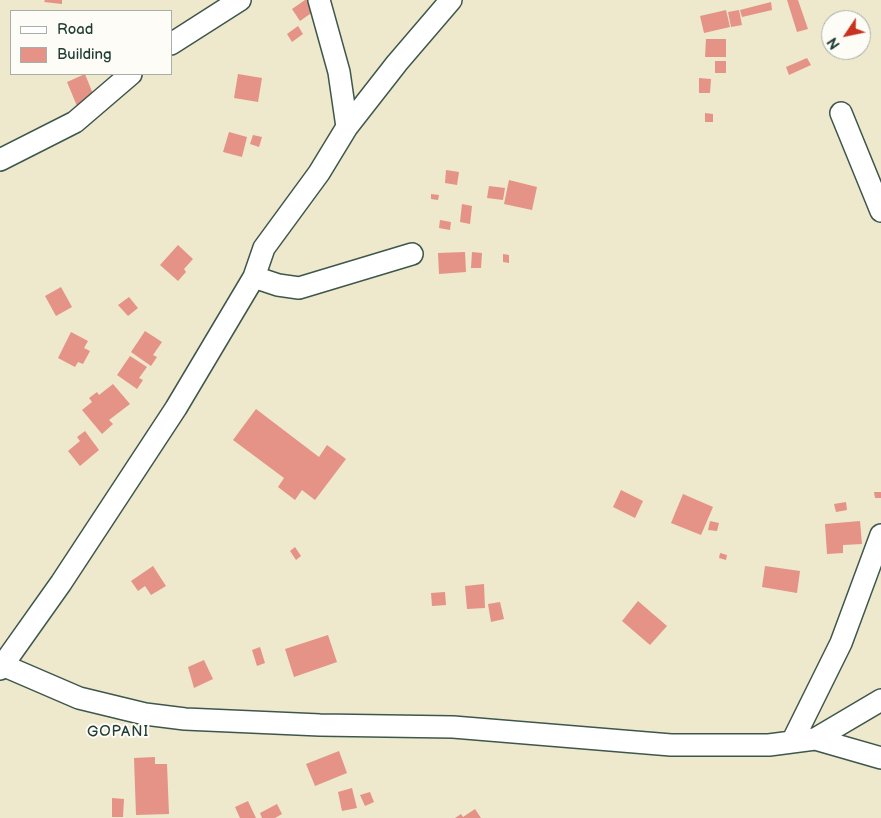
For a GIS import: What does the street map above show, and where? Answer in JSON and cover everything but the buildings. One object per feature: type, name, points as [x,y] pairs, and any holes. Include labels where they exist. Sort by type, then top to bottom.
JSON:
[{"type":"street","points":[[172,43],[240,0]]},
{"type":"street","points":[[319,0],[338,72],[348,127]]},
{"type":"street","points":[[451,0],[397,63],[348,127],[319,173],[264,248],[254,277],[176,408],[61,583],[1,666],[79,698],[145,714],[185,719],[320,725],[453,727],[671,745],[769,745],[815,739],[881,700]]},
{"type":"street","points":[[0,160],[75,122],[130,75]]},
{"type":"street","points":[[841,113],[881,211]]},
{"type":"street","points":[[254,277],[278,285],[299,288],[412,254]]},
{"type":"street","points":[[792,742],[842,643],[881,535]]},
{"type":"street","points":[[815,739],[881,758]]},
{"type":"district","name":"GOPANI","points":[[118,732]]}]
